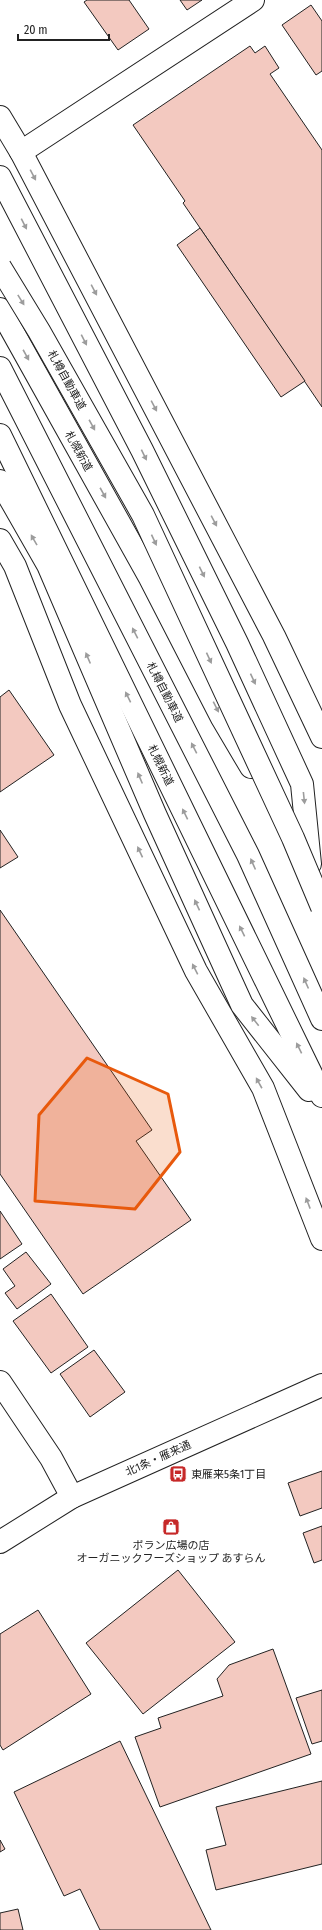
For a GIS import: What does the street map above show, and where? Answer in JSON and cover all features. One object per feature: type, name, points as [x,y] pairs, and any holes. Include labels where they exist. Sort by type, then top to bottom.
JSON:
[{"type":"main road","points":[[21,152],[253,0]]},
{"type":"main road","points":[[0,117],[21,152],[274,636],[322,737]]},
{"type":"main road","points":[[0,177],[142,450],[237,643],[302,784],[310,864]]},
{"type":"main road","name":"札樽自動車道","points":[[0,267],[39,331],[143,515],[293,838],[322,907]]},
{"type":"main road","name":"札幌新道","points":[[0,309],[150,578],[222,718],[322,886]]},
{"type":"main road","name":"札樽自動車道","points":[[0,368],[248,855],[322,1018]]},
{"type":"main road","name":"札幌新道","points":[[0,435],[322,1096]]},
{"type":"main road","points":[[0,481],[48,565],[155,814],[242,1005],[322,1107]]},
{"type":"main road","points":[[0,540],[15,566],[70,705],[196,971],[263,1088],[322,1240]]},
{"type":"main road","points":[[0,1382],[51,1458],[72,1497]]},
{"type":"main road","name":"北1条・雁来通","points":[[0,1542],[72,1497],[322,1385]]},
{"type":"highlighted area","points":[[87,1058],[168,1094],[180,1152],[135,1209],[35,1201],[39,1115]]},
{"type":"building","points":[[87,0],[129,0],[149,29],[118,50],[84,2]]},
{"type":"building","points":[[180,0],[202,0],[187,10]]},
{"type":"building","points":[[311,5],[322,21],[322,71],[316,75],[282,25]]},
{"type":"building","points":[[250,46],[255,53],[265,46],[279,68],[270,74],[322,150],[322,407],[183,203],[185,201],[133,125]]},
{"type":"building","points":[[200,228],[305,381],[281,397],[177,245]]},
{"type":"building","points":[[9,690],[54,755],[0,792],[0,697]]},
{"type":"building","points":[[0,830],[18,857],[0,868]]},
{"type":"building","points":[[0,910],[152,1130],[136,1141],[191,1220],[83,1294],[0,1174]]},
{"type":"building","points":[[0,1211],[22,1244],[0,1259]]},
{"type":"building","points":[[26,1252],[51,1284],[17,1309],[5,1293],[15,1286],[3,1269]]},
{"type":"building","points":[[51,1294],[88,1347],[51,1373],[13,1321]]},
{"type":"building","points":[[94,1350],[125,1392],[90,1417],[60,1374]]},
{"type":"building","points":[[322,1471],[322,1508],[300,1516],[288,1483]]},
{"type":"building","points":[[322,1526],[322,1560],[314,1563],[303,1533]]},
{"type":"building","points":[[178,1570],[235,1642],[143,1714],[86,1643]]},
{"type":"building","points":[[38,1610],[91,1694],[3,1750],[0,1745],[0,1634]]},
{"type":"building","points":[[273,1649],[311,1754],[160,1807],[135,1737],[161,1728],[158,1718],[223,1696],[217,1679],[229,1665]]},
{"type":"building","points":[[322,1690],[322,1741],[312,1744],[296,1698]]},
{"type":"building","points":[[120,1741],[211,1930],[100,1930],[80,1889],[64,1896],[14,1792]]},
{"type":"building","points":[[322,1781],[322,1864],[216,1890],[206,1850],[226,1845],[216,1807]]},
{"type":"building","points":[[0,1840],[5,1849],[0,1852]]},
{"type":"building","points":[[18,1909],[23,1930],[0,1930],[0,1913]]},
{"type":"place","name":"東雁来5条1丁目","points":[[178,1474]]},
{"type":"place","name":"ポラン広場の店 オーガニックフーズショップ あすらん","points":[[171,1527]]}]
